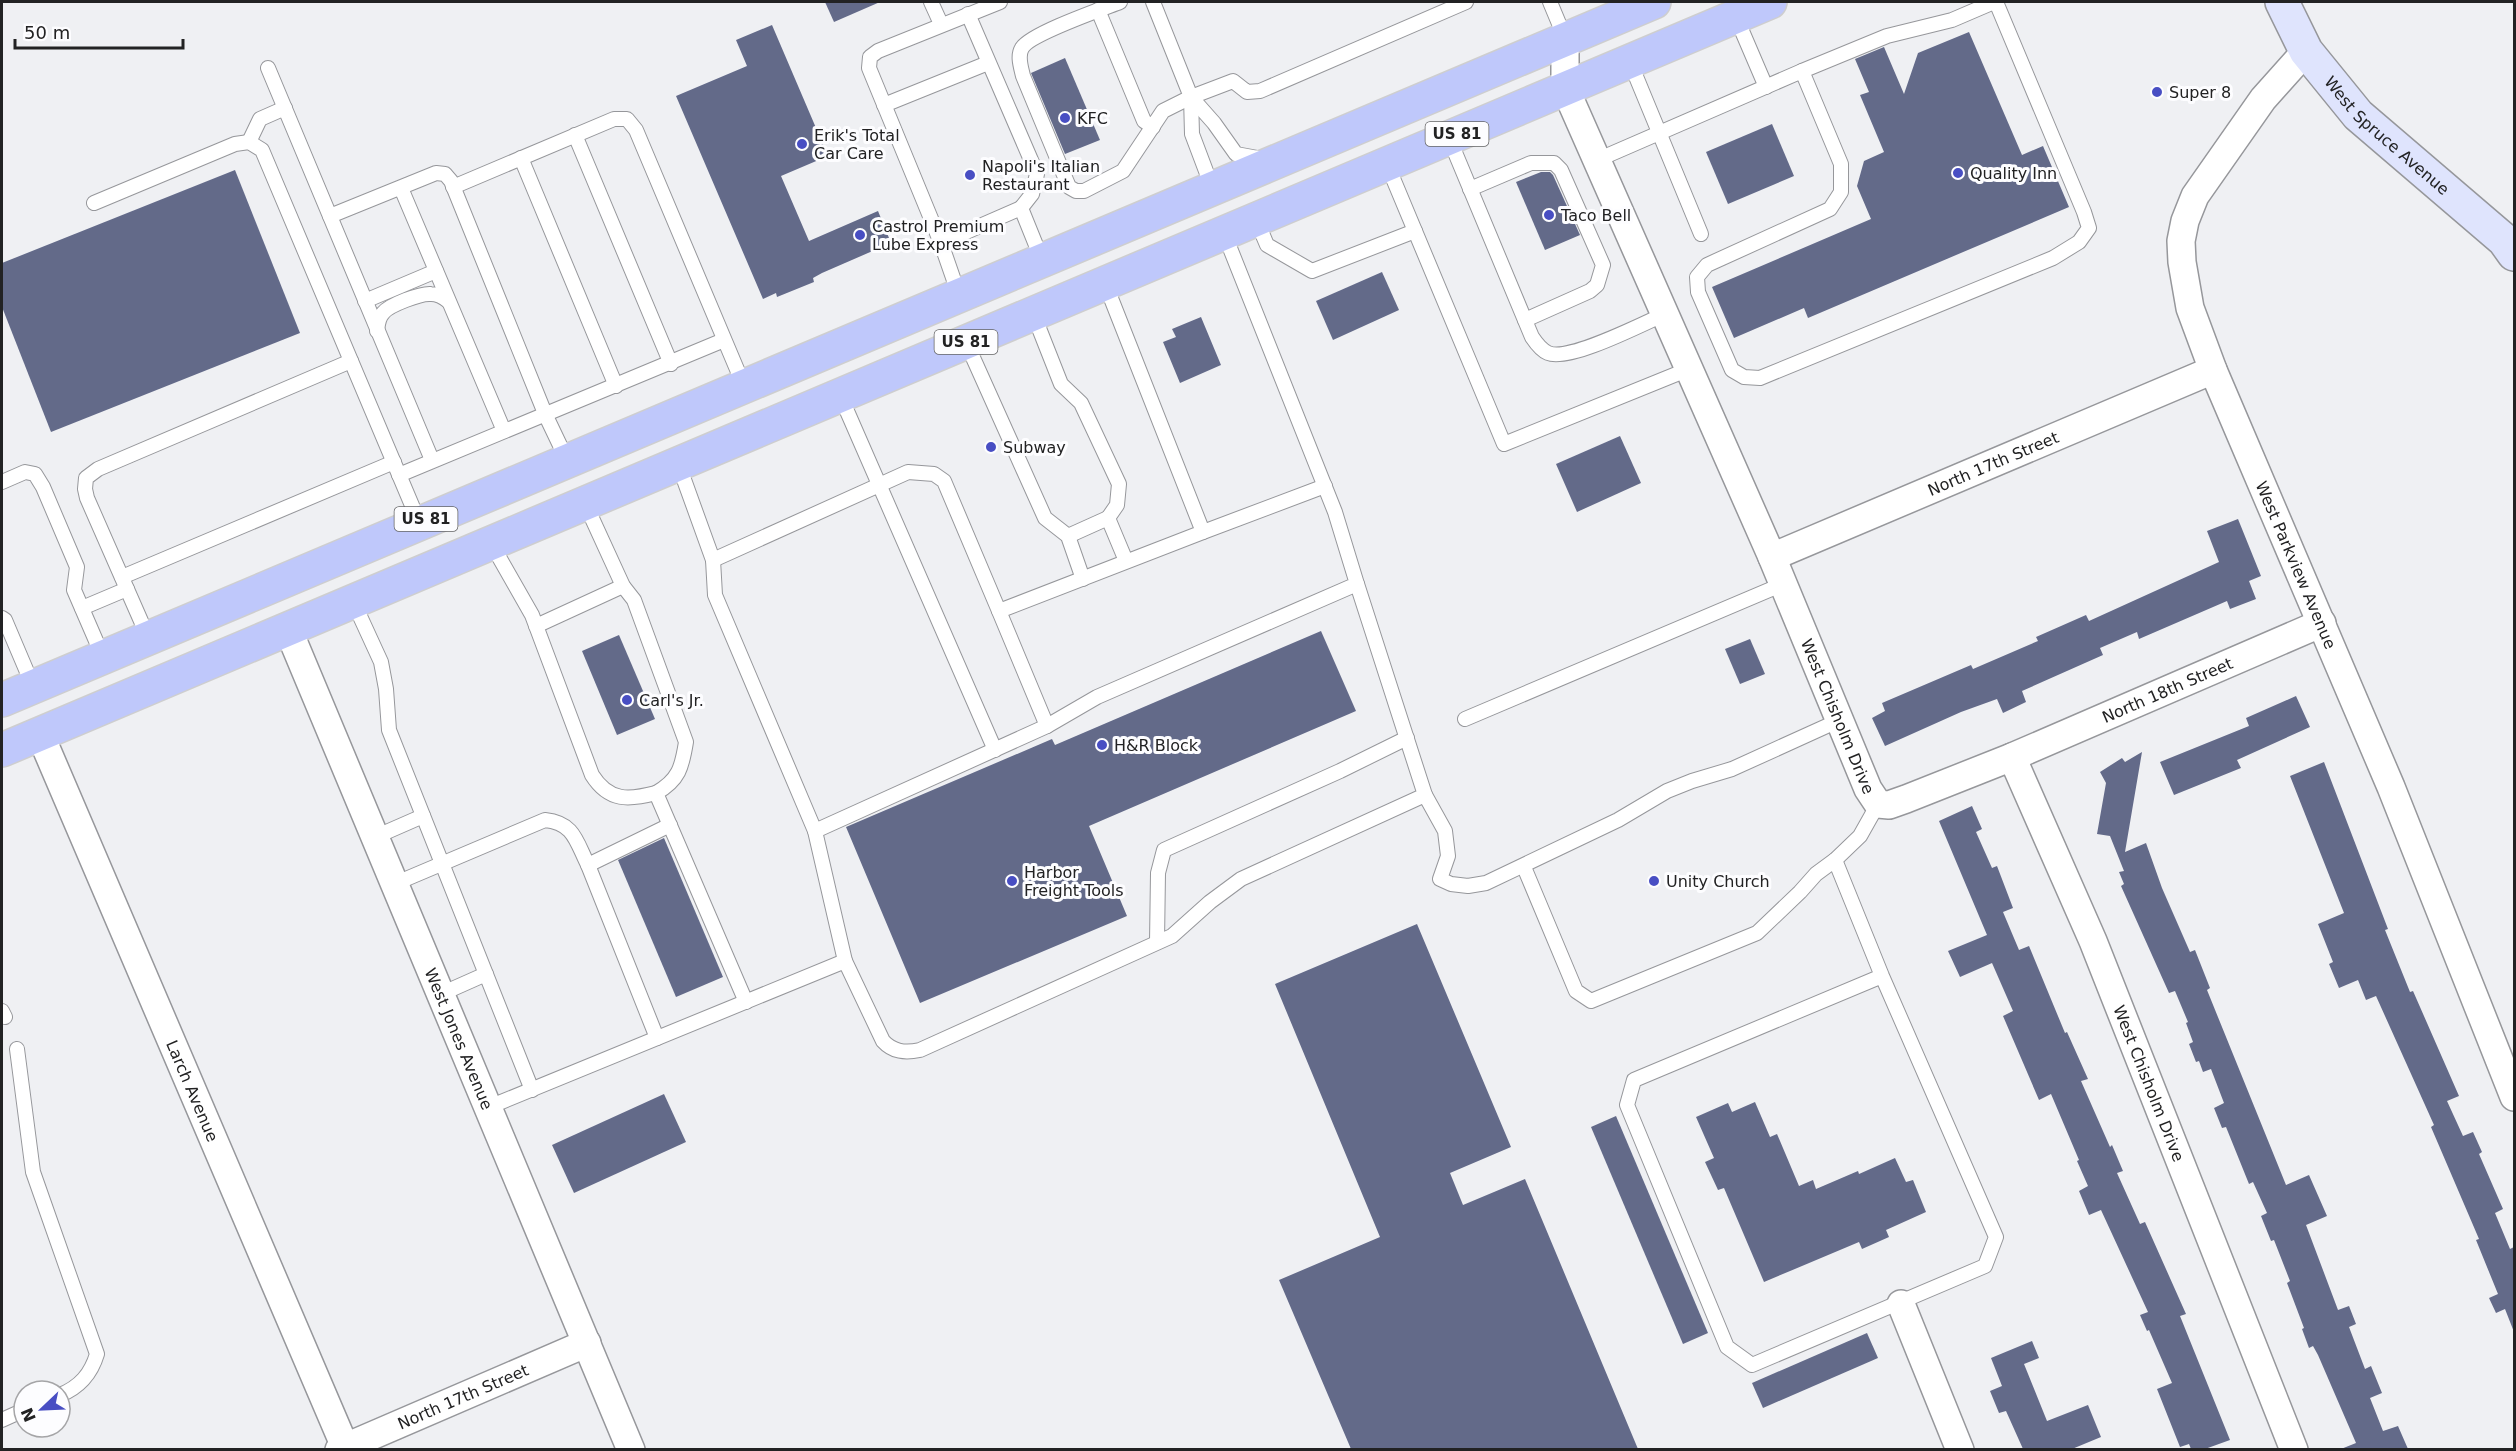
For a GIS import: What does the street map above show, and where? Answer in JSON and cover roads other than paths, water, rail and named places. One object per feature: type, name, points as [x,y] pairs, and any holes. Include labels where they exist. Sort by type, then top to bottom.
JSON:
[{"type":"main road","name":"US 81","points":[[2,700],[1654,2]]},
{"type":"main road","name":"US 81","points":[[2,750],[1770,2]]},
{"type":"main road","points":[[567,460],[585,503]]},
{"type":"main road","points":[[200,615],[219,658]]},
{"type":"street","name":"West Spruce Avenue","points":[[2282,2],[2306,51],[2358,115],[2504,240],[2514,254]]},
{"type":"street","name":"West Chisholm Drive","points":[[1565,38],[1565,88],[1772,557],[1868,789],[1878,804],[1889,805],[2012,757],[2093,941],[2294,1449]]},
{"type":"street","name":"West Parkview Avenue","points":[[2306,51],[2263,99],[2195,196],[2185,221],[2181,241],[2182,262],[2190,308],[2213,369],[2391,787],[2514,1096]]},
{"type":"street","name":"North 17th Street","points":[[1772,557],[2213,369]]},
{"type":"street","name":"North 18th Street","points":[[2012,757],[2322,623]]},
{"type":"street","name":"West Jones Avenue","points":[[288,629],[631,1449]]},
{"type":"street","name":"Larch Avenue","points":[[40,734],[342,1448]]},
{"type":"street","points":[[1901,1304],[1960,1449]]},
{"type":"street","name":"North 17th Street","points":[[342,1448],[587,1343]]},
{"type":"lane","points":[[931,2],[941,24]]},
{"type":"lane","points":[[959,295],[869,68],[870,57],[878,51],[941,24],[1000,2]]},
{"type":"lane","points":[[1120,2],[1034,37],[1022,47],[1019,58],[1023,76],[1069,187],[1076,191],[1084,191],[1123,171],[1163,111],[1191,97],[1233,81],[1247,92],[1260,91],[1466,2]]},
{"type":"lane","points":[[1153,2],[1191,97],[1214,123],[1236,154],[1274,161]]},
{"type":"lane","points":[[1550,2],[1565,38]]},
{"type":"lane","points":[[1597,160],[1802,71],[1887,36],[1952,20],[1976,5],[1995,2],[2089,228],[2079,242],[2053,258],[1760,378],[1744,377],[1732,370],[1698,292],[1697,278],[1707,265],[1830,209],[1841,192],[1841,164],[1802,71]]},
{"type":"lane","points":[[1098,10],[1144,121],[1153,127]]},
{"type":"lane","points":[[940,243],[1021,208],[1032,194],[1037,174],[968,15]]},
{"type":"lane","points":[[1736,16],[1766,87]]},
{"type":"lane","points":[[1629,61],[1701,234]]},
{"type":"lane","points":[[884,105],[988,63]]},
{"type":"lane","points":[[268,68],[432,460]]},
{"type":"lane","points":[[1191,97],[1192,134],[1212,187]]},
{"type":"lane","points":[[249,142],[260,119],[285,108]]},
{"type":"lane","points":[[453,187],[614,119],[627,119],[636,130],[744,386]]},
{"type":"lane","points":[[575,135],[671,364]]},
{"type":"lane","points":[[1449,137],[1532,337],[1540,348],[1549,354],[1562,355],[1580,351],[1665,314]]},
{"type":"lane","points":[[94,203],[235,144],[249,142],[262,150],[419,522]]},
{"type":"lane","points":[[1037,174],[1049,165],[1055,153]]},
{"type":"lane","points":[[521,158],[616,387]]},
{"type":"lane","points":[[1470,189],[1531,163],[1554,163],[1562,170],[1603,265],[1597,285],[1590,291],[1525,320]]},
{"type":"lane","points":[[1387,164],[1504,444],[1689,369]]},
{"type":"lane","points":[[330,216],[436,173],[445,174],[453,187],[546,416],[567,460]]},
{"type":"lane","points":[[401,188],[504,431]]},
{"type":"lane","points":[[1021,208],[1042,260]]},
{"type":"lane","points":[[1256,219],[1267,245],[1312,271],[1415,231]]},
{"type":"lane","points":[[1224,233],[1325,486],[1425,795],[1445,831],[1448,856],[1440,879],[1468,886],[1486,883],[1524,867],[1618,820],[1667,791],[1732,769],[1840,720]]},
{"type":"lane","points":[[365,301],[436,271]]},
{"type":"lane","points":[[1105,283],[1203,532]]},
{"type":"lane","points":[[377,331],[379,318],[384,310],[396,304],[428,293],[448,301]]},
{"type":"lane","points":[[1033,313],[1061,384],[1081,404],[1119,484],[1117,505],[1108,518],[1068,536]]},
{"type":"lane","points":[[82,608],[124,583],[397,468],[432,460],[546,416],[724,340]]},
{"type":"lane","points":[[966,342],[1046,518],[1068,536],[1083,579]]},
{"type":"lane","points":[[148,637],[87,498],[86,478],[98,469],[351,361]]},
{"type":"lane","points":[[840,395],[995,750]]},
{"type":"lane","points":[[678,463],[713,560],[715,595],[815,831],[845,961],[883,1041],[891,1049],[909,1053],[920,1050],[1172,936],[1240,879],[1425,795]]},
{"type":"lane","points":[[2,482],[25,472],[35,474],[43,487],[77,567],[74,590],[103,657]]},
{"type":"lane","points":[[713,560],[908,472],[934,474],[944,481],[1047,726]]},
{"type":"lane","points":[[999,611],[1325,486]]},
{"type":"lane","points":[[491,543],[536,626],[592,776],[600,788],[616,796],[632,799],[656,793],[669,785],[682,766],[686,742],[634,600],[623,586],[585,503]]},
{"type":"lane","points":[[1108,518],[1126,561]]},
{"type":"lane","points":[[815,831],[1047,726],[1097,697],[1357,584]]},
{"type":"lane","points":[[1465,718],[1783,584]]},
{"type":"lane","points":[[536,626],[623,586]]},
{"type":"lane","points":[[353,601],[381,662],[386,689],[389,730],[532,1090]]},
{"type":"lane","points":[[2,618],[5,620],[7,640],[33,686]]},
{"type":"lane","points":[[1157,942],[1158,873],[1164,850],[1340,771],[1407,738]]},
{"type":"lane","points":[[656,793],[746,1002]]},
{"type":"lane","points":[[1524,867],[1576,991],[1591,1001],[1757,933],[1816,874],[1835,860],[1860,836],[1878,804]]},
{"type":"lane","points":[[375,837],[423,816]]},
{"type":"lane","points":[[394,884],[545,820],[558,821],[571,829],[588,865],[657,1038]]},
{"type":"lane","points":[[588,865],[670,825]]},
{"type":"lane","points":[[1835,860],[1882,976],[1996,1237],[1985,1266],[1901,1304],[1752,1365],[1727,1347],[1627,1105],[1634,1080],[1882,976]]},
{"type":"lane","points":[[489,1107],[845,961]]},
{"type":"lane","points":[[441,994],[486,974]]},
{"type":"lane","points":[[17,1049],[33,1173],[97,1354],[92,1370],[81,1383],[72,1388]]},
{"type":"place","name":"Super 8","points":[[2157,92]]},
{"type":"place","name":"KFC","points":[[1065,118]]},
{"type":"place","name":"Erik's Total Car Care","points":[[802,144]]},
{"type":"place","name":"Quality Inn","points":[[1958,173]]},
{"type":"place","name":"Napoli's Italian Restaurant","points":[[970,175]]},
{"type":"place","name":"Taco Bell","points":[[1549,215]]},
{"type":"place","name":"Castrol Premium Lube Express","points":[[860,235]]},
{"type":"place","name":"Subway","points":[[991,447]]},
{"type":"place","name":"Carl's Jr.","points":[[627,700]]},
{"type":"place","name":"H&R Block","points":[[1102,745]]},
{"type":"place","name":"Harbor Freight Tools","points":[[1012,881]]},
{"type":"place","name":"Unity Church","points":[[1654,881]]}]
